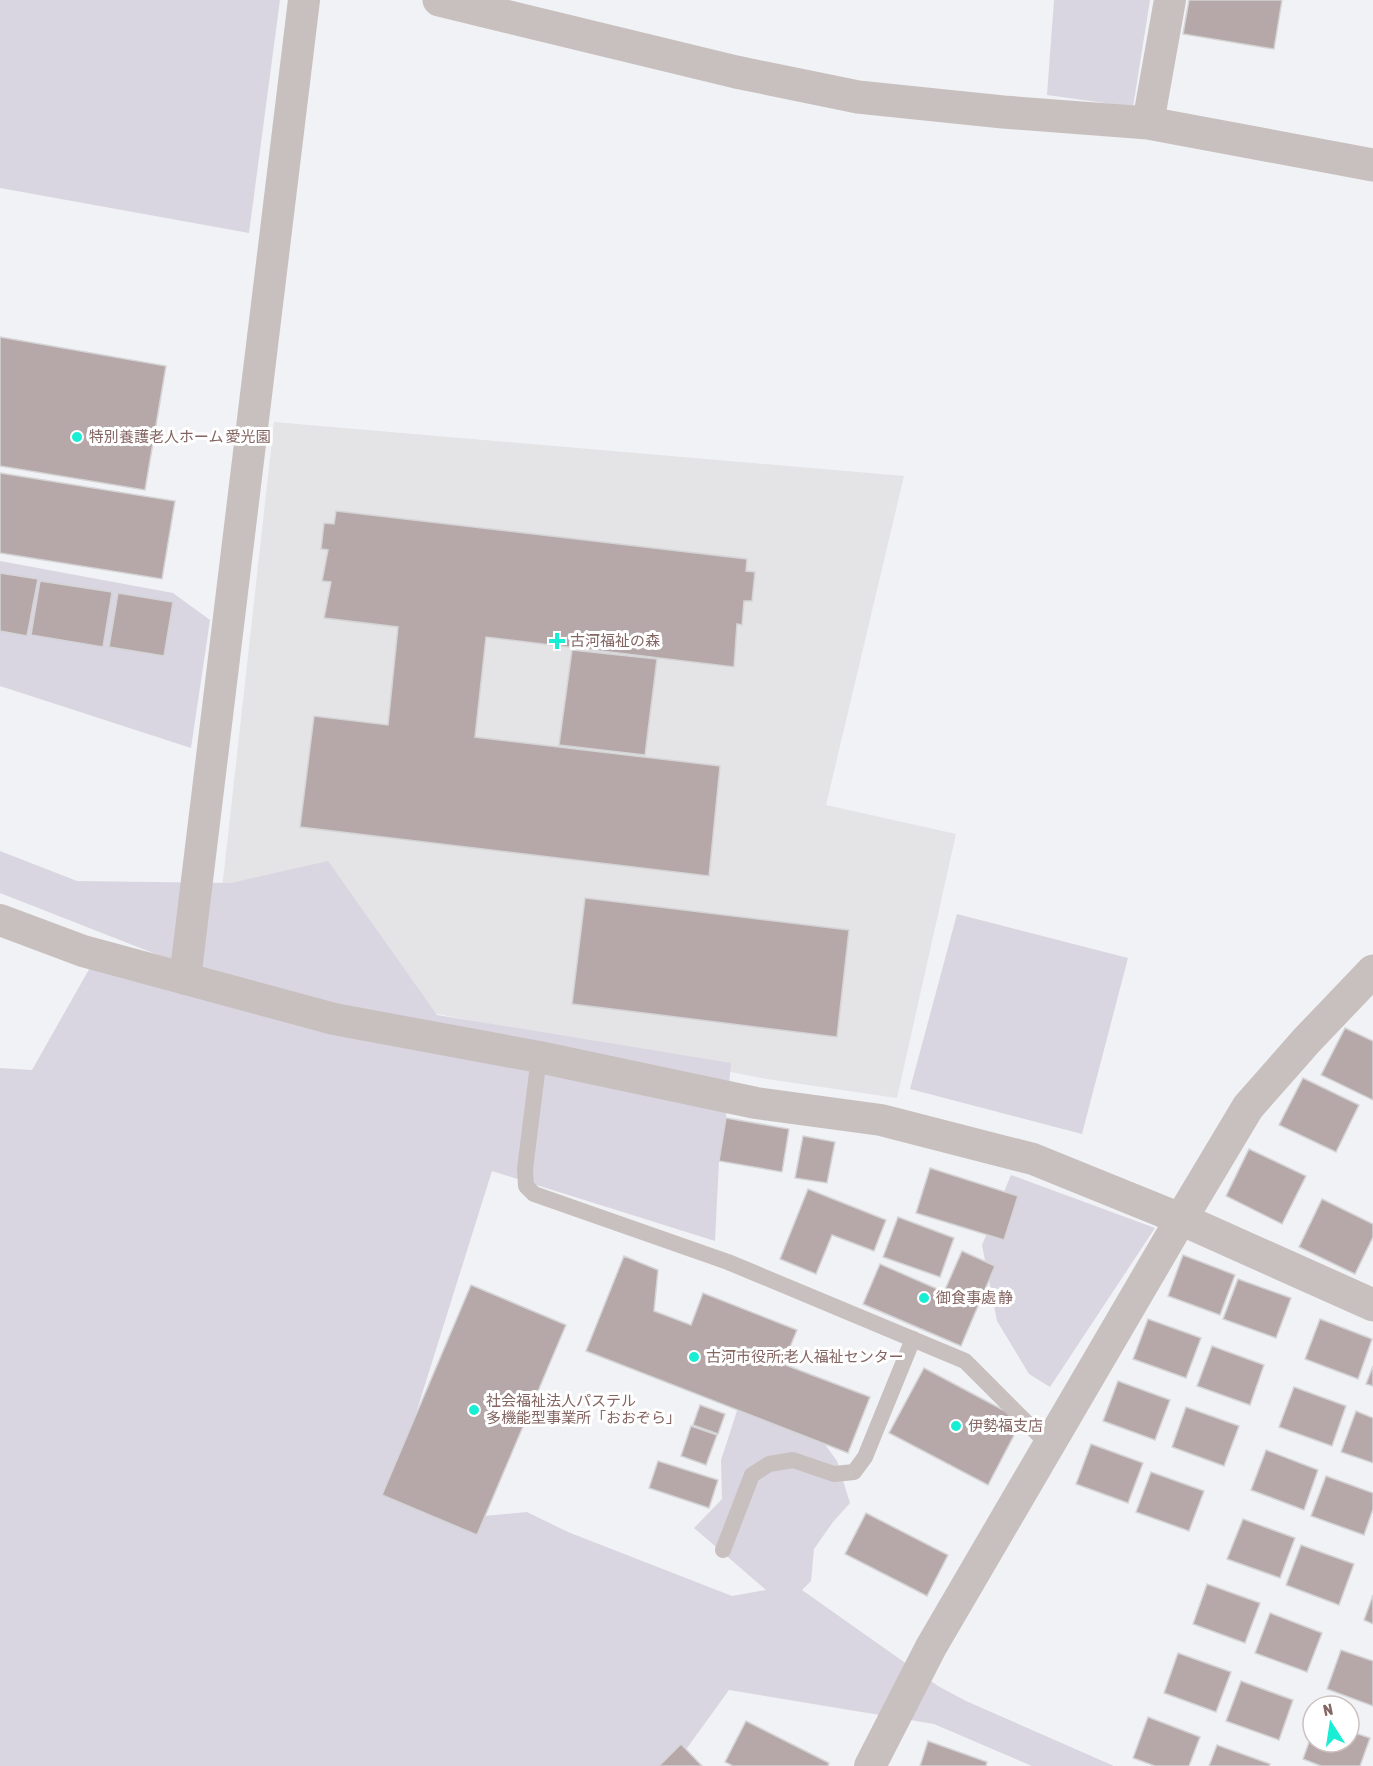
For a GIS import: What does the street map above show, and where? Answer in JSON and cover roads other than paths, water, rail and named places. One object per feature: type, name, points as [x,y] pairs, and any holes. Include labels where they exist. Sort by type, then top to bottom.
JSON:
[{"type":"street","points":[[185,980],[304,0]]},
{"type":"street","points":[[439,0],[736,72],[858,97],[1003,112],[1148,123],[1373,165]]},
{"type":"street","points":[[1148,123],[1170,0]]},
{"type":"street","points":[[0,920],[83,951],[334,1019],[539,1057],[756,1103],[892,1122],[1034,1159],[1181,1219],[1373,1305]]},
{"type":"street","points":[[870,1766],[931,1647],[1048,1444],[1248,1107],[1307,1040],[1373,971]]},
{"type":"lane","points":[[539,1057],[525,1169],[526,1186],[534,1194],[728,1262],[965,1361],[1048,1444]]},
{"type":"lane","points":[[723,1550],[752,1475],[769,1464],[793,1460],[834,1474],[854,1472],[865,1457],[913,1339]]},
{"type":"place","name":"特別養護老人ホーム 愛光園","points":[[77,437]]},
{"type":"place","name":"古河福祉の森","points":[[557,641]]},
{"type":"place","name":"御食事處 静","points":[[924,1298]]},
{"type":"place","name":"古河市役所;老人福祉センター","points":[[694,1357]]},
{"type":"place","name":"社会福祉法人パステル 多機能型事業所「おおぞら」","points":[[474,1410]]},
{"type":"place","name":"伊勢福支店","points":[[956,1426]]}]
